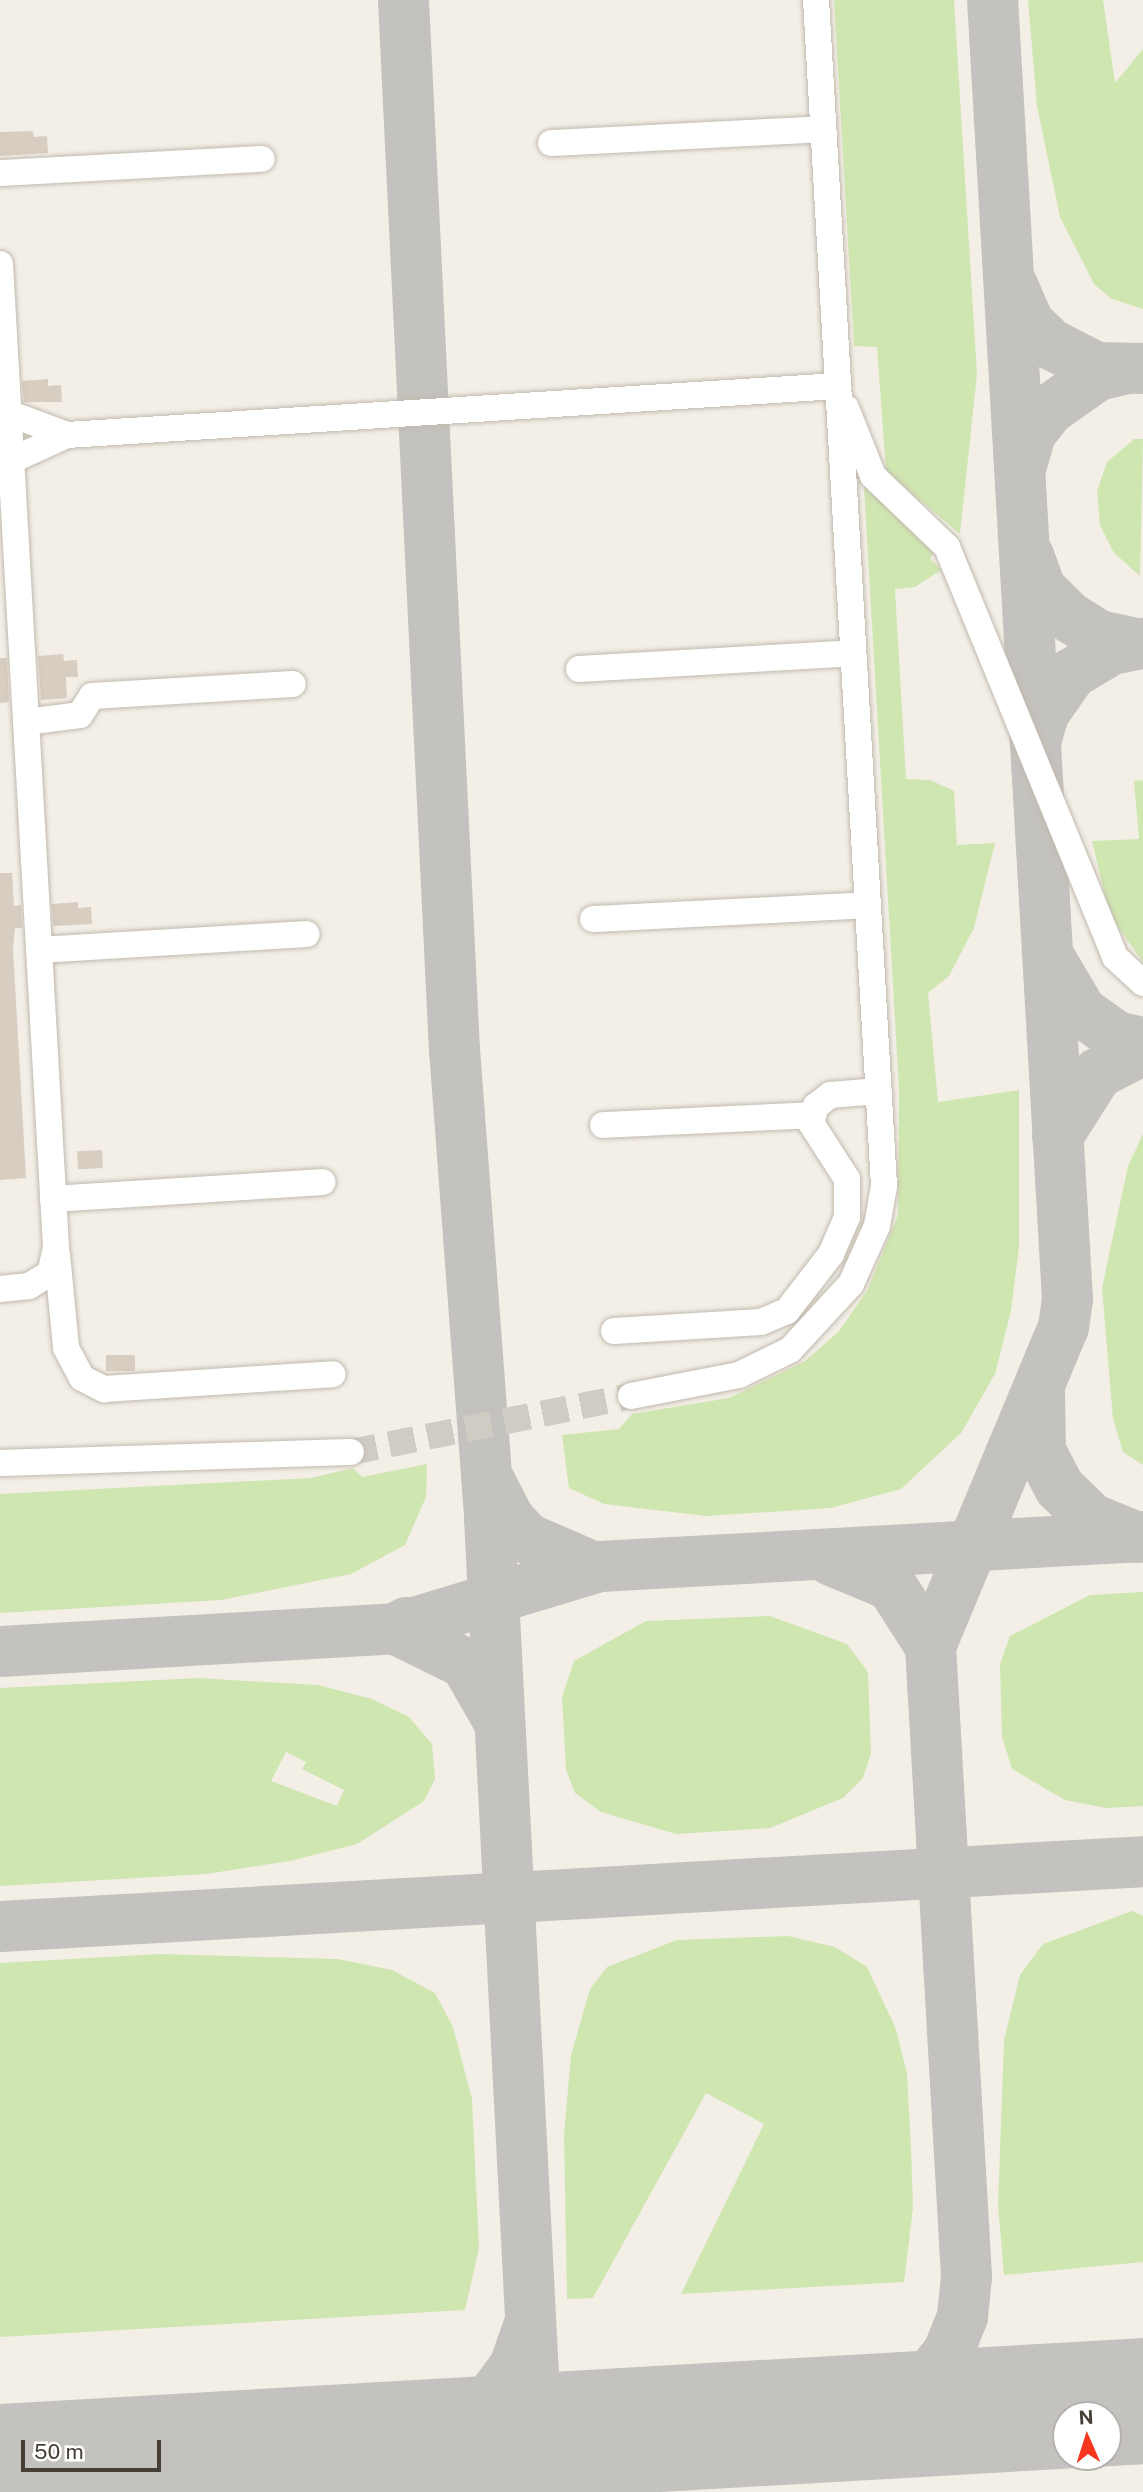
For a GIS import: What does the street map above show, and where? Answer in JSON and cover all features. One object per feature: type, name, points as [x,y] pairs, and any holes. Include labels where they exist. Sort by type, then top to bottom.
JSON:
[{"type":"lane","points":[[631,1396],[708,1383],[766,1364],[833,1309],[877,1227],[884,1186],[816,0]]},
{"type":"lane","points":[[551,143],[823,130]]},
{"type":"lane","points":[[0,173],[262,159]]},
{"type":"lane","points":[[0,264],[10,461],[12,688],[26,722],[56,1248],[66,1348],[82,1378],[104,1389],[333,1374]]},
{"type":"lane","points":[[10,461],[67,435],[838,386]]},
{"type":"lane","points":[[838,386],[873,476],[947,547],[1115,957],[1143,983]]},
{"type":"lane","points":[[8,413],[67,435]]},
{"type":"lane","points":[[579,669],[853,653]]},
{"type":"lane","points":[[26,722],[80,715],[92,696],[292,684]]},
{"type":"lane","points":[[593,919],[868,905]]},
{"type":"lane","points":[[39,950],[307,934]]},
{"type":"lane","points":[[614,1331],[761,1322],[788,1311],[831,1254],[847,1217],[847,1179],[811,1123],[813,1115],[830,1095],[879,1090]]},
{"type":"lane","points":[[603,1125],[813,1115]]},
{"type":"lane","points":[[53,1199],[322,1182]]},
{"type":"lane","points":[[0,1289],[29,1286],[50,1273],[56,1248]]},
{"type":"lane","points":[[0,1463],[351,1452]]},
{"type":"green space","points":[[834,0],[954,0],[977,374],[960,534],[886,471],[877,347],[854,346]]},
{"type":"green space","points":[[1028,0],[1103,0],[1115,83],[1143,49],[1143,309],[1112,299],[1094,284],[1060,217],[1037,106]]},
{"type":"green space","points":[[1134,439],[1143,439],[1140,576],[1114,553],[1100,525],[1097,491],[1107,462]]},
{"type":"green space","points":[[863,470],[942,542],[930,558],[941,570],[915,587],[895,589],[906,779],[930,780],[954,791],[957,845],[995,843],[974,928],[949,976],[928,993],[938,1102],[1019,1090],[1019,1247],[1011,1311],[995,1374],[961,1433],[901,1489],[831,1508],[706,1516],[604,1504],[569,1488],[562,1435],[619,1429],[632,1414],[729,1398],[805,1361],[839,1331],[867,1291],[898,1215],[899,1089]]},
{"type":"green space","points":[[1143,780],[1143,962],[1110,916],[1092,841],[1139,839],[1134,781]]},
{"type":"green space","points":[[1143,1134],[1143,1465],[1123,1452],[1113,1419],[1102,1288],[1128,1166]]},
{"type":"green space","points":[[427,1464],[426,1497],[405,1545],[351,1574],[221,1600],[0,1613],[0,1494],[311,1478],[353,1468],[362,1477]]},
{"type":"green space","points":[[1143,1592],[1143,1806],[1106,1808],[1065,1800],[1012,1769],[1002,1737],[1000,1664],[1010,1636],[1090,1595]]},
{"type":"green space","points":[[770,1616],[847,1644],[868,1672],[871,1753],[863,1778],[843,1798],[770,1828],[676,1834],[601,1812],[575,1793],[566,1770],[562,1697],[574,1661],[646,1621]]},
{"type":"green space","points":[[198,1678],[318,1685],[372,1699],[409,1717],[432,1744],[435,1779],[424,1801],[357,1844],[290,1861],[206,1874],[0,1886],[0,1688]],"holes":[[[286,1752],[306,1762],[302,1769],[344,1790],[337,1806],[271,1781]]]},
{"type":"green space","points":[[1132,1911],[1143,1916],[1143,2262],[1004,2275],[998,2205],[1004,2040],[1020,1975],[1043,1944]]},
{"type":"green space","points":[[788,1936],[835,1947],[867,1967],[896,2029],[907,2074],[913,2208],[904,2282],[681,2294],[764,2124],[706,2093],[593,2298],[567,2299],[564,2135],[571,2055],[590,1989],[607,1967],[677,1940]]},
{"type":"green space","points":[[160,1954],[338,1959],[392,1970],[435,1993],[453,2027],[472,2099],[479,2248],[465,2310],[0,2337],[0,1963]]},
{"type":"building","points":[[33,131],[34,137],[47,136],[48,153],[0,156],[0,132]]},
{"type":"building","points":[[48,379],[48,386],[61,385],[62,402],[24,402],[22,381]]},
{"type":"building","points":[[63,654],[64,661],[77,660],[78,677],[66,677],[67,698],[41,700],[38,656]]},
{"type":"building","points":[[0,658],[7,658],[9,702],[0,703]]},
{"type":"building","points":[[0,873],[12,873],[14,906],[21,905],[22,928],[15,928],[13,949],[26,1178],[0,1180]]},
{"type":"building","points":[[78,902],[78,908],[91,907],[92,924],[53,926],[52,904]]},
{"type":"building","points":[[102,1150],[103,1168],[78,1169],[77,1151]]},
{"type":"building","points":[[106,1355],[135,1355],[135,1371],[106,1371]]},
{"type":"taxiway","points":[[403,0],[454,1049],[489,1518],[539,2492]]},
{"type":"taxiway","points":[[849,2419],[899,2400],[928,2377],[948,2351],[962,2316],[966,2276],[930,1646],[1063,1327],[1067,1299],[992,0]]},
{"type":"taxiway","points":[[1012,285],[1028,322],[1051,344],[1096,367],[1143,368]]},
{"type":"taxiway","points":[[1020,468],[1030,433],[1049,409],[1097,375],[1123,369]]},
{"type":"taxiway","points":[[1028,555],[1040,588],[1068,616],[1098,635],[1135,643]]},
{"type":"taxiway","points":[[1036,738],[1043,713],[1071,673],[1111,649],[1143,643]]},
{"type":"taxiway","points":[[1049,957],[1081,1011],[1116,1036],[1143,1042]]},
{"type":"taxiway","points":[[1057,1136],[1097,1073],[1143,1049]]},
{"type":"taxiway","points":[[1039,1392],[1040,1451],[1059,1487],[1091,1518],[1137,1537]]},
{"type":"taxiway","points":[[488,1478],[509,1519],[527,1538],[594,1567]]},
{"type":"taxiway","points":[[0,1651],[394,1628],[599,1566],[1143,1536]]},
{"type":"taxiway","points":[[831,1560],[891,1585],[930,1646]]},
{"type":"taxiway","points":[[406,1622],[394,1628],[465,1663],[496,1717]]},
{"type":"taxiway","points":[[0,1926],[1143,1861]]},
{"type":"taxiway","points":[[403,2444],[448,2430],[486,2404],[514,2366],[528,2326]]},
{"type":"taxiway","points":[[363,2447],[414,2453],[466,2492]]},
{"type":"runway","points":[[0,2467],[1143,2401]]},
{"type":"tunnel","points":[[351,1452],[631,1396]]}]
